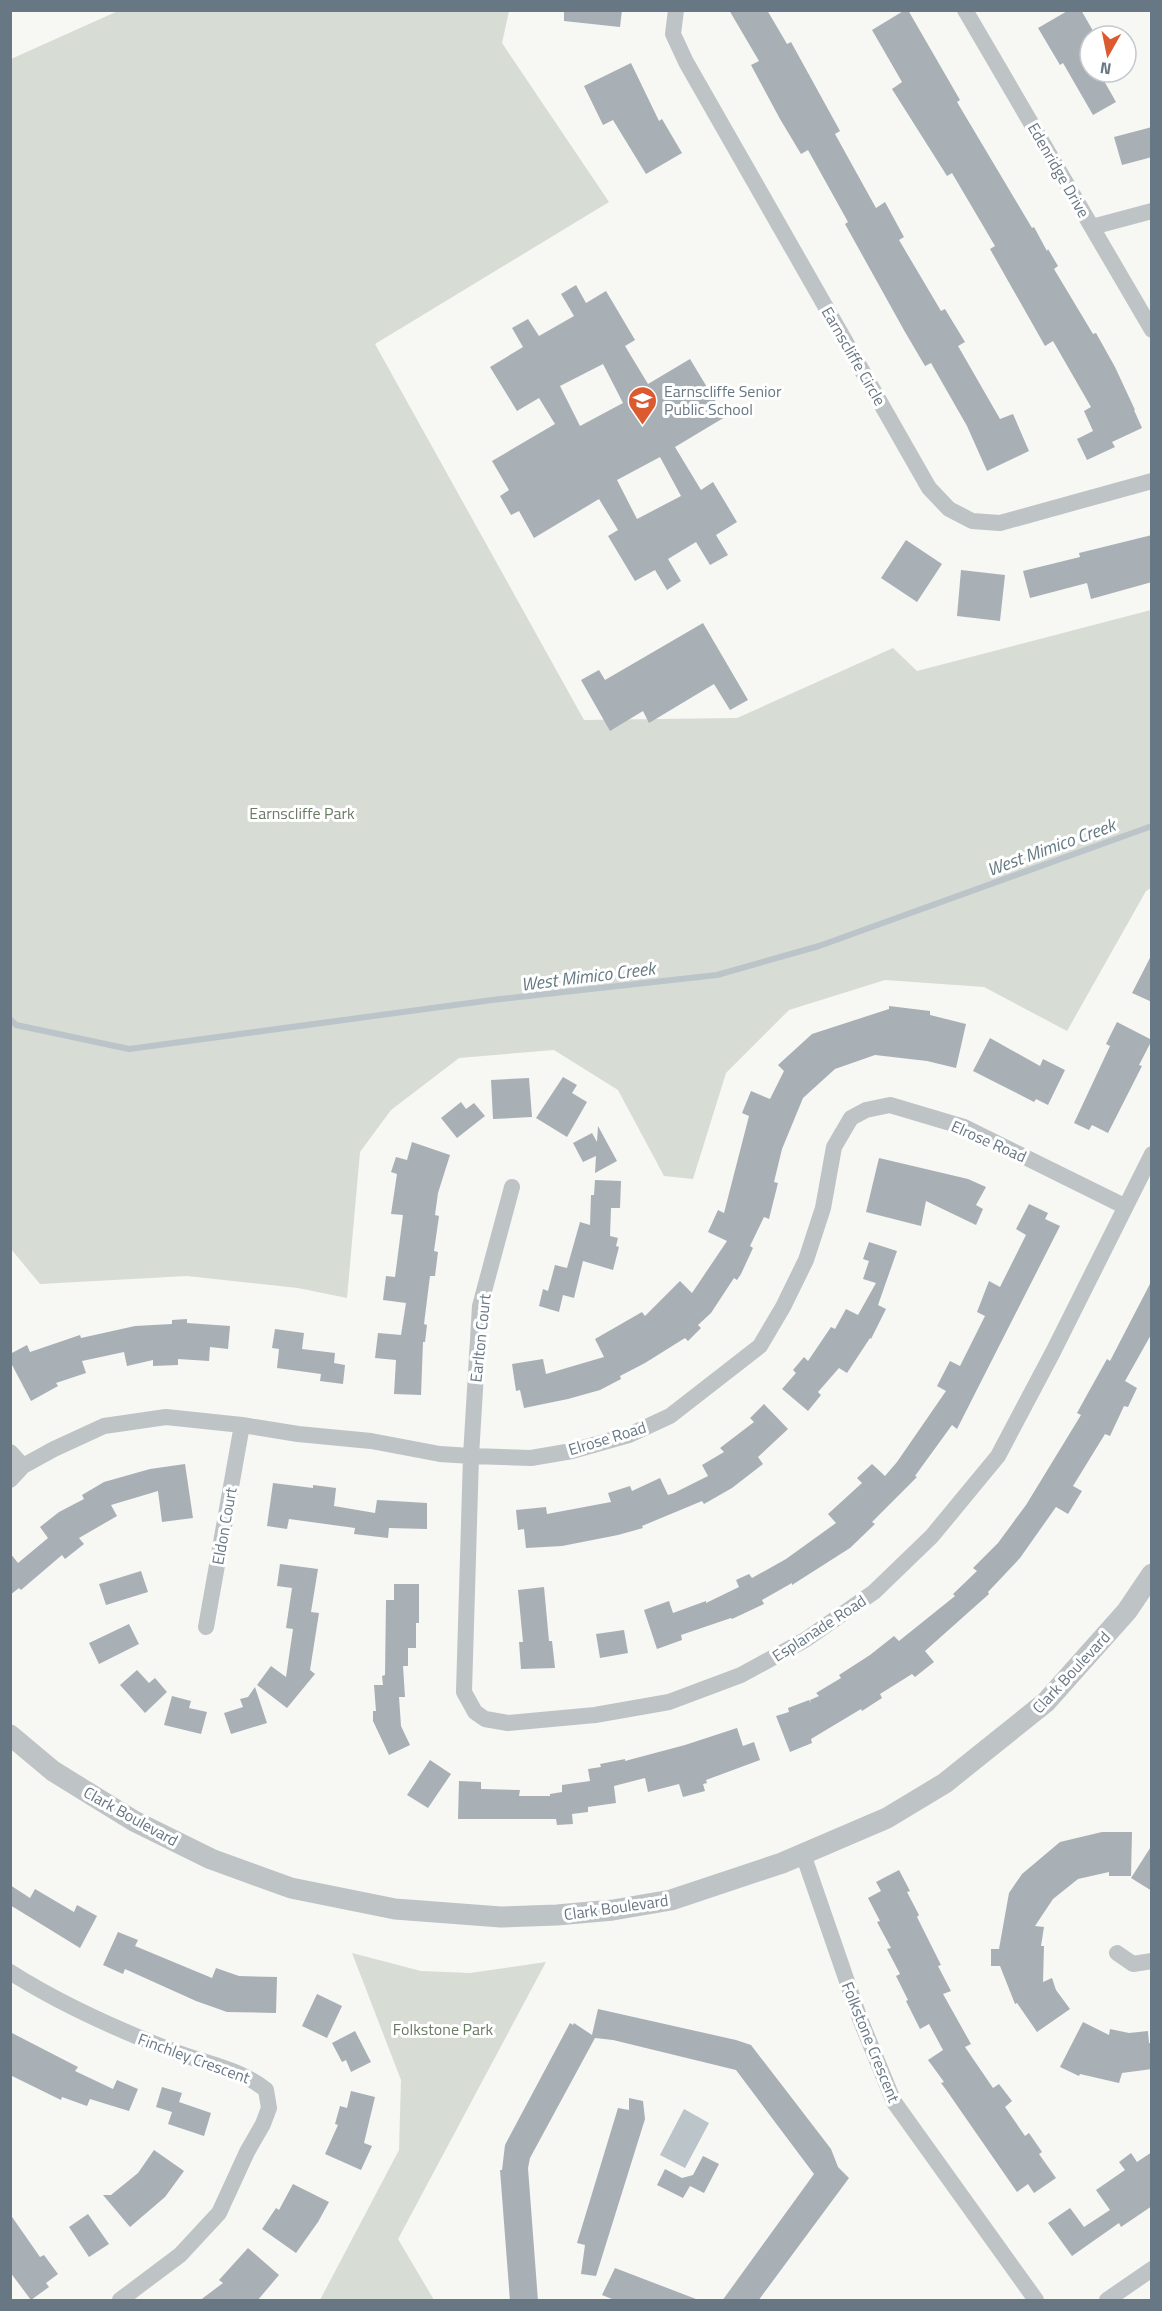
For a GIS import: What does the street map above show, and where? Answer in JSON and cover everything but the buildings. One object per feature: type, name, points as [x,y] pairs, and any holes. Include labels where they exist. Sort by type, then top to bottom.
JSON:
[{"type":"street","name":"Earnscliffe Circle","points":[[676,10],[673,34],[686,62],[929,488],[949,509],[972,521],[1000,523],[1152,481]]},
{"type":"street","name":"Edenridge Drive","points":[[965,10],[1152,330]]},
{"type":"street","points":[[1092,227],[1152,211]]},
{"type":"street","name":"Elrose Road","points":[[10,1480],[23,1466],[104,1426],[166,1417],[371,1441],[440,1454],[471,1456],[531,1458],[572,1451],[629,1435],[670,1416],[760,1346],[783,1307],[806,1260],[824,1208],[834,1147],[851,1118],[866,1110],[890,1105],[964,1127],[1124,1206]]},
{"type":"street","name":"Esplanade Road","points":[[471,1456],[464,1692],[475,1712],[485,1719],[508,1723],[595,1715],[669,1702],[741,1675],[805,1640],[874,1592],[932,1536],[991,1465],[998,1456],[1053,1352],[1152,1154]]},
{"type":"street","name":"Earlton Court","points":[[471,1456],[480,1306],[512,1187]]},
{"type":"street","name":"Eldon Court","points":[[207,1627],[242,1425]]},
{"type":"street","points":[[10,1452],[23,1466]]},
{"type":"street","name":"Clark Boulevard","points":[[10,1736],[53,1771],[134,1821],[211,1859],[291,1888],[395,1909],[501,1917],[613,1910],[671,1900],[782,1863],[887,1818],[945,1783],[1046,1702],[1128,1611],[1152,1574]]},
{"type":"street","name":"Folkstone Crescent","points":[[803,1854],[860,2019],[894,2102],[1036,2301]]},
{"type":"street","points":[[1117,1953],[1133,1964],[1152,1962]]},
{"type":"street","name":"Finchley Crescent","points":[[10,1972],[40,1991],[106,2025],[254,2079],[266,2090],[269,2108],[263,2124],[247,2152],[219,2213],[180,2255],[120,2301]]},
{"type":"street","points":[[1107,2301],[1152,2269]]},
{"type":"green space","name":"Earnscliffe Park","points":[[118,11],[509,11],[502,43],[609,202],[375,344],[584,720],[737,718],[893,648],[917,671],[1151,610],[1151,888],[1146,891],[1067,1031],[984,987],[885,980],[789,1010],[726,1073],[693,1179],[664,1176],[618,1090],[554,1050],[459,1058],[391,1110],[360,1152],[347,1298],[298,1288],[187,1276],[40,1284],[11,1249],[11,59]]},
{"type":"green space","name":"Folkstone Park","points":[[352,1953],[421,1971],[470,1973],[546,1962],[398,2239],[434,2300],[320,2300],[399,2150],[401,2080]]},
{"type":"shaded area","points":[[684,2109],[709,2123],[685,2168],[660,2155]]},
{"type":"waterway","name":"West Mimico Creek","points":[[10,1019],[16,1025],[129,1049],[492,1000],[717,975],[819,946],[1152,826]]},
{"type":"place","name":"Earnscliffe Senior Public School","points":[[643,426]]}]
